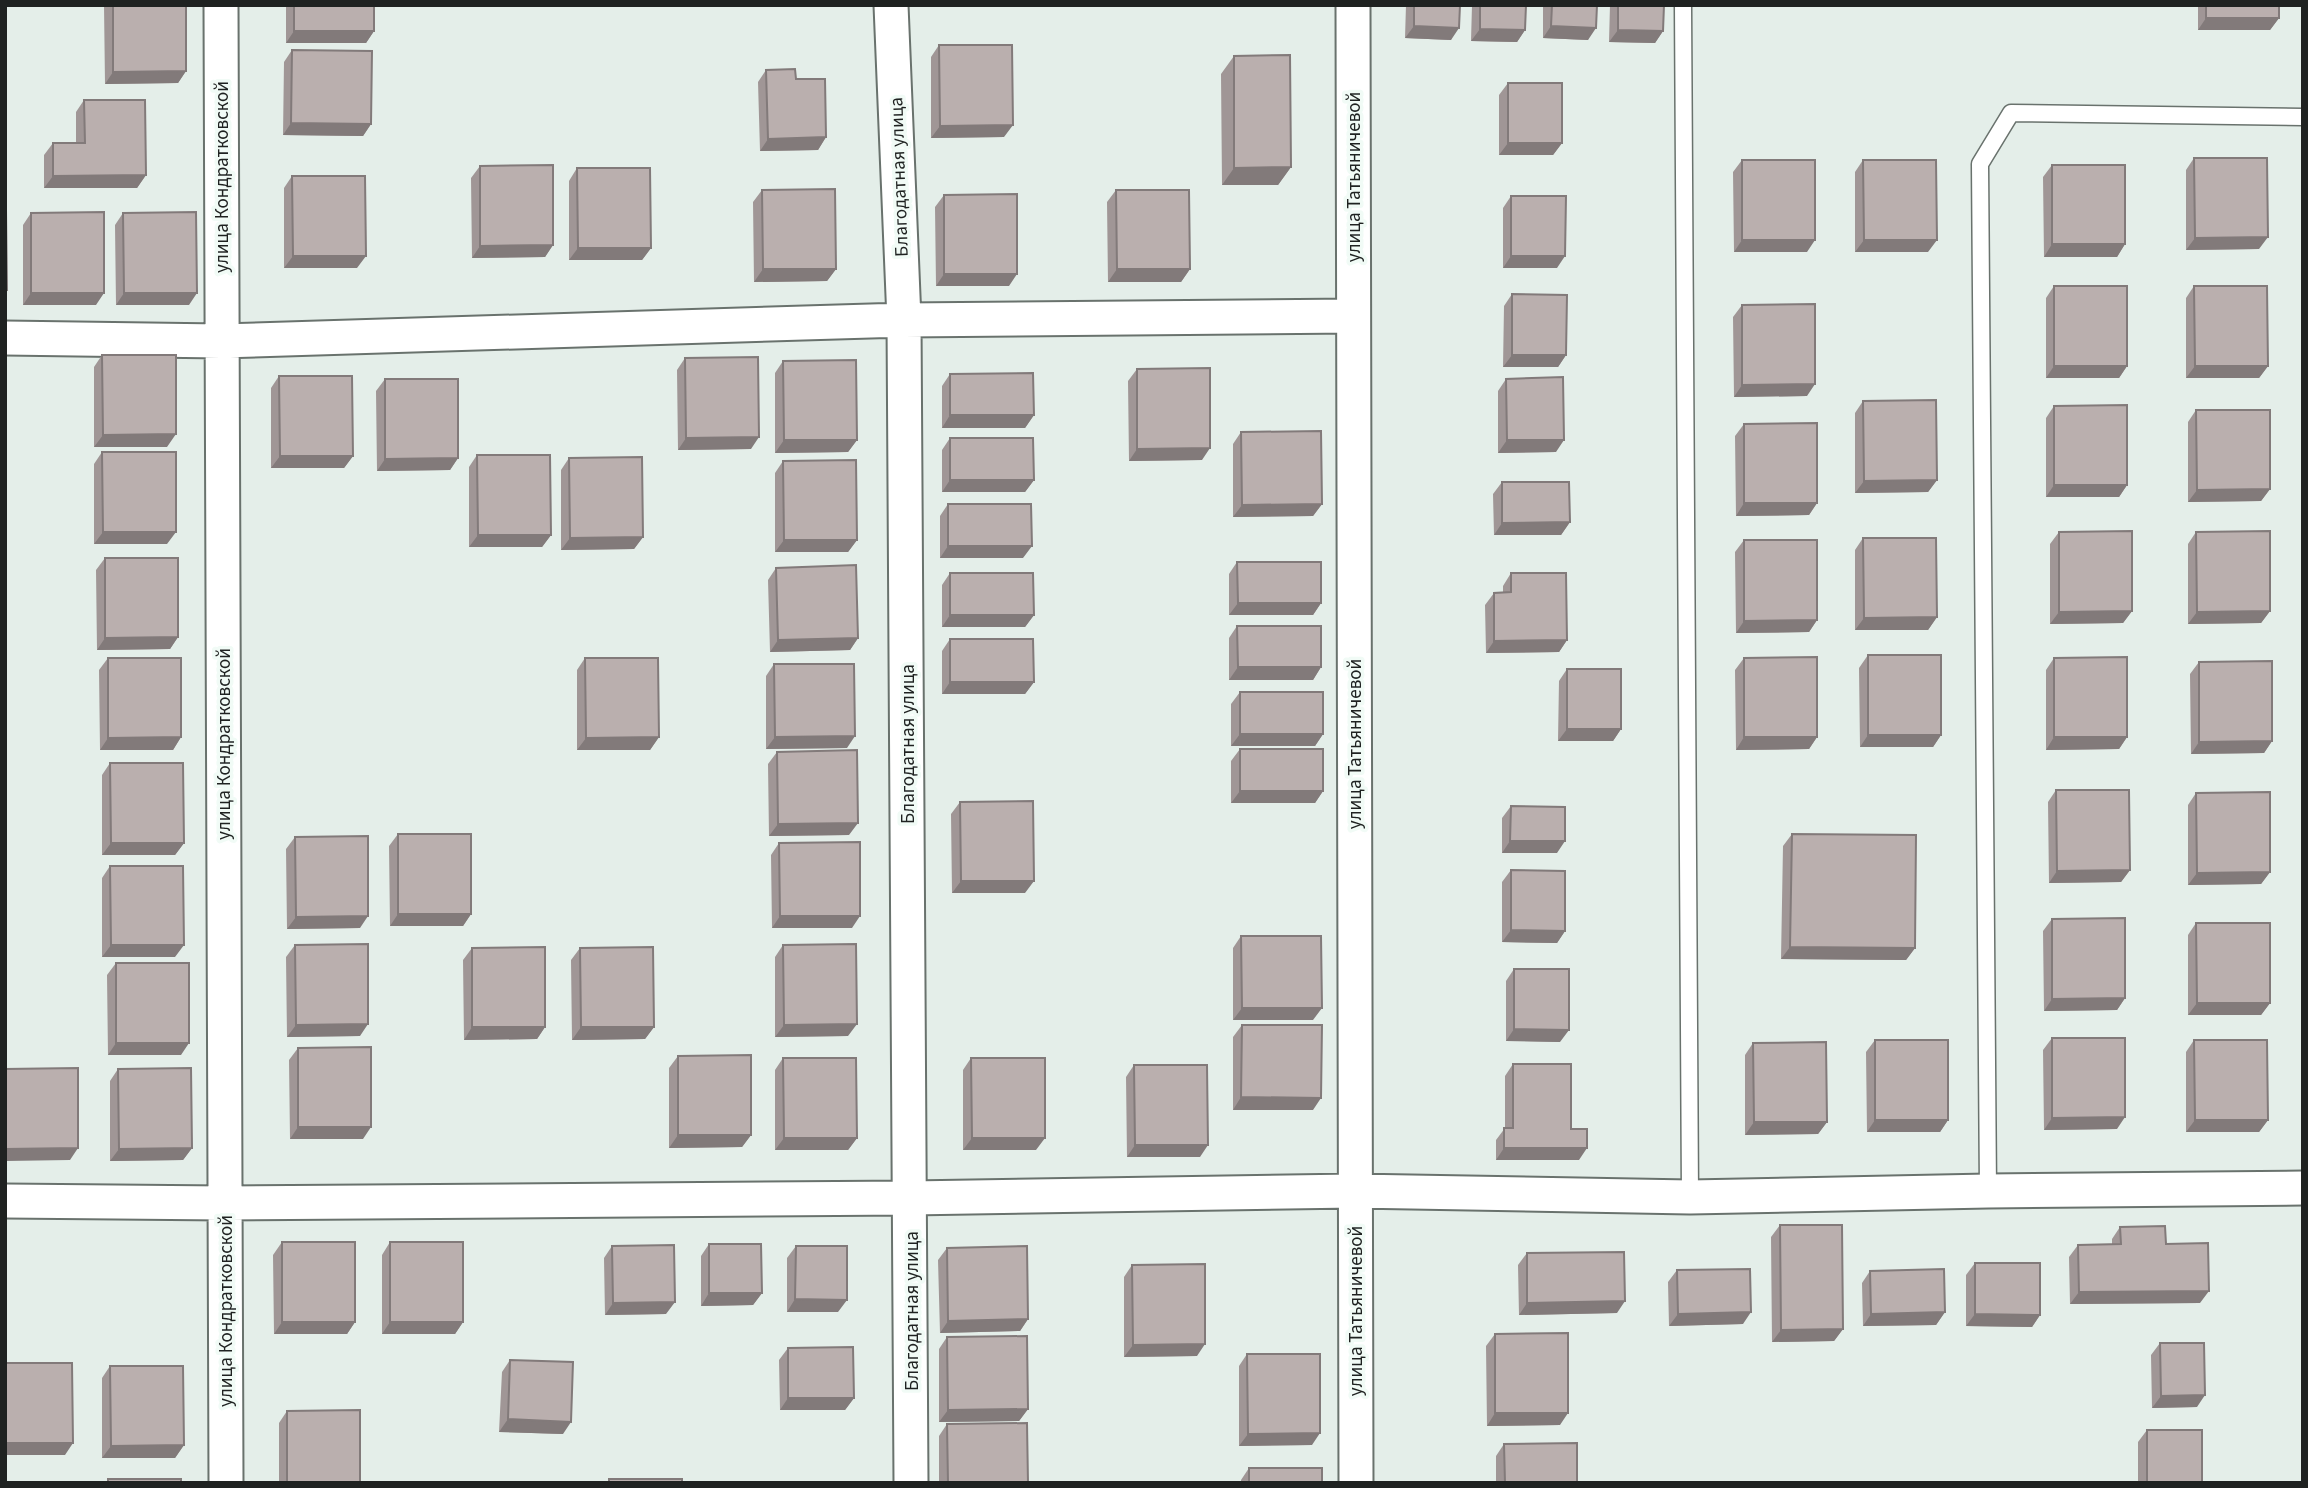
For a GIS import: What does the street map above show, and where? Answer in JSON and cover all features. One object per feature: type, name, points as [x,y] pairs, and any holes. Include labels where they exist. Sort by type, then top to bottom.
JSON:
[{"type":"street","name":"улица Кондратковской","points":[[221,5],[226,1483]]},
{"type":"street","name":"Благодатная улица","points":[[891,5],[904,320],[911,1483]]},
{"type":"street","name":"улица Татьяничевой","points":[[1353,5],[1356,1483]]},
{"type":"street","points":[[5,338],[221,341],[904,320],[1353,316]]},
{"type":"street","points":[[5,1201],[225,1203],[910,1198],[1354,1191],[1690,1198],[1988,1191],[2303,1188]]},
{"type":"lane","points":[[1683,5],[1690,1198]]},
{"type":"lane","points":[[1988,1191],[1980,164],[2011,113],[2303,117]]},
{"type":"building","points":[[113,5],[186,5],[186,71],[113,72]]},
{"type":"building","points":[[294,5],[374,5],[374,31],[294,31]]},
{"type":"building","points":[[1414,5],[1460,5],[1459,28],[1414,26]]},
{"type":"building","points":[[1480,5],[1526,5],[1525,30],[1480,29]]},
{"type":"building","points":[[1552,5],[1597,5],[1596,28],[1551,26]]},
{"type":"building","points":[[1618,5],[1664,5],[1663,31],[1618,30]]},
{"type":"building","points":[[2206,5],[2279,5],[2279,18],[2206,18]]},
{"type":"building","points":[[939,45],[1012,45],[1013,125],[940,126]]},
{"type":"building","points":[[292,50],[372,51],[371,124],[291,123]]},
{"type":"building","points":[[1290,55],[1291,167],[1234,168],[1234,56]]},
{"type":"building","points":[[795,69],[796,79],[825,79],[826,137],[768,139],[766,70]]},
{"type":"building","points":[[1508,83],[1562,83],[1562,143],[1508,143]]},
{"type":"building","points":[[84,100],[145,100],[146,175],[53,176],[53,143],[85,143]]},
{"type":"building","points":[[2194,158],[2267,158],[2268,237],[2195,238]]},
{"type":"building","points":[[1742,160],[1815,160],[1815,240],[1742,240]]},
{"type":"building","points":[[1863,160],[1936,160],[1937,240],[1864,240]]},
{"type":"building","points":[[553,165],[553,245],[480,246],[480,166]]},
{"type":"building","points":[[2052,165],[2125,165],[2125,244],[2052,244]]},
{"type":"building","points":[[577,168],[650,168],[651,248],[578,248]]},
{"type":"building","points":[[292,176],[365,176],[366,256],[293,256]]},
{"type":"building","points":[[835,189],[836,269],[763,269],[762,190]]},
{"type":"building","points":[[1116,190],[1189,190],[1190,269],[1117,269]]},
{"type":"building","points":[[1017,194],[1017,274],[944,274],[944,195]]},
{"type":"building","points":[[1511,196],[1566,196],[1565,256],[1511,256]]},
{"type":"building","points":[[6,210],[7,290],[5,290]]},
{"type":"building","points":[[104,212],[104,293],[31,293],[31,213]]},
{"type":"building","points":[[196,212],[197,293],[124,293],[123,213]]},
{"type":"building","points":[[2054,286],[2127,286],[2127,366],[2054,366]]},
{"type":"building","points":[[2194,286],[2267,286],[2268,366],[2195,366]]},
{"type":"building","points":[[1512,294],[1567,295],[1566,355],[1512,355]]},
{"type":"building","points":[[1815,304],[1815,384],[1742,385],[1742,305]]},
{"type":"building","points":[[102,355],[176,355],[176,434],[103,435]]},
{"type":"building","points":[[758,357],[759,437],[686,438],[685,358]]},
{"type":"building","points":[[856,360],[857,440],[784,440],[783,361]]},
{"type":"building","points":[[1210,368],[1210,448],[1137,449],[1137,369]]},
{"type":"building","points":[[1033,373],[1034,415],[950,415],[950,374]]},
{"type":"building","points":[[279,376],[352,376],[353,456],[280,456]]},
{"type":"building","points":[[1563,377],[1564,440],[1507,440],[1506,379]]},
{"type":"building","points":[[385,379],[458,379],[458,458],[385,459]]},
{"type":"building","points":[[1936,400],[1937,480],[1864,481],[1863,401]]},
{"type":"building","points":[[2127,405],[2127,485],[2054,485],[2054,406]]},
{"type":"building","points":[[2196,410],[2270,410],[2270,489],[2197,490]]},
{"type":"building","points":[[1817,423],[1817,503],[1744,503],[1744,424]]},
{"type":"building","points":[[1321,431],[1322,504],[1242,505],[1241,432]]},
{"type":"building","points":[[950,438],[1033,438],[1034,480],[950,480]]},
{"type":"building","points":[[102,452],[176,452],[176,532],[103,532]]},
{"type":"building","points":[[477,455],[550,455],[551,535],[478,535]]},
{"type":"building","points":[[642,457],[643,537],[570,538],[569,458]]},
{"type":"building","points":[[856,460],[857,540],[784,540],[783,461]]},
{"type":"building","points":[[1502,482],[1569,482],[1570,522],[1502,523]]},
{"type":"building","points":[[948,504],[1031,504],[1032,546],[948,546]]},
{"type":"building","points":[[2132,531],[2132,611],[2059,612],[2059,532]]},
{"type":"building","points":[[2270,531],[2270,611],[2197,612],[2196,532]]},
{"type":"building","points":[[1863,538],[1936,538],[1937,617],[1864,618]]},
{"type":"building","points":[[1744,540],[1817,540],[1817,620],[1744,621]]},
{"type":"building","points":[[105,558],[178,558],[178,637],[105,638]]},
{"type":"building","points":[[1237,562],[1321,562],[1321,603],[1238,603]]},
{"type":"building","points":[[856,565],[858,638],[778,640],[776,568]]},
{"type":"building","points":[[950,573],[1033,573],[1034,615],[950,615]]},
{"type":"building","points":[[1511,573],[1566,573],[1567,640],[1494,641],[1494,593],[1511,592]]},
{"type":"building","points":[[1237,626],[1321,626],[1321,667],[1238,667]]},
{"type":"building","points":[[950,639],[1033,639],[1034,682],[950,682]]},
{"type":"building","points":[[1868,655],[1941,655],[1941,735],[1868,735]]},
{"type":"building","points":[[1817,657],[1817,737],[1744,737],[1744,658]]},
{"type":"building","points":[[2127,657],[2127,737],[2054,737],[2054,658]]},
{"type":"building","points":[[108,658],[181,658],[181,737],[108,738]]},
{"type":"building","points":[[585,658],[658,658],[659,737],[586,738]]},
{"type":"building","points":[[2272,661],[2272,741],[2199,742],[2199,662]]},
{"type":"building","points":[[774,664],[854,664],[855,736],[775,737]]},
{"type":"building","points":[[1567,669],[1621,669],[1621,729],[1567,729]]},
{"type":"building","points":[[1240,692],[1323,692],[1323,734],[1240,734]]},
{"type":"building","points":[[1240,749],[1323,749],[1323,791],[1240,791]]},
{"type":"building","points":[[857,750],[858,823],[778,824],[777,752]]},
{"type":"building","points":[[110,763],[183,763],[184,843],[111,843]]},
{"type":"building","points":[[2056,790],[2129,790],[2130,870],[2057,871]]},
{"type":"building","points":[[2270,792],[2270,872],[2197,873],[2196,793]]},
{"type":"building","points":[[1033,801],[1034,881],[961,881],[960,802]]},
{"type":"building","points":[[1511,806],[1565,807],[1565,841],[1510,841]]},
{"type":"building","points":[[398,834],[471,834],[471,914],[398,914]]},
{"type":"building","points":[[1792,834],[1916,835],[1915,948],[1790,947]]},
{"type":"building","points":[[368,836],[368,916],[296,917],[295,837]]},
{"type":"building","points":[[860,842],[860,916],[780,916],[779,843]]},
{"type":"building","points":[[110,866],[183,866],[184,945],[111,945]]},
{"type":"building","points":[[1511,870],[1565,871],[1565,931],[1511,930]]},
{"type":"building","points":[[2125,918],[2125,998],[2052,999],[2052,919]]},
{"type":"building","points":[[2196,923],[2270,923],[2270,1003],[2197,1003]]},
{"type":"building","points":[[1241,936],[1321,936],[1322,1008],[1242,1008]]},
{"type":"building","points":[[368,944],[368,1024],[296,1025],[295,945]]},
{"type":"building","points":[[856,944],[857,1024],[784,1025],[783,945]]},
{"type":"building","points":[[545,947],[545,1027],[472,1027],[472,948]]},
{"type":"building","points":[[653,947],[654,1027],[581,1027],[580,948]]},
{"type":"building","points":[[116,963],[189,963],[189,1043],[116,1043]]},
{"type":"building","points":[[1514,969],[1569,969],[1569,1030],[1514,1029]]},
{"type":"building","points":[[1242,1025],[1322,1025],[1321,1098],[1241,1097]]},
{"type":"building","points":[[2052,1038],[2125,1038],[2125,1117],[2052,1118]]},
{"type":"building","points":[[1875,1040],[1948,1040],[1948,1120],[1875,1120]]},
{"type":"building","points":[[2194,1040],[2267,1040],[2268,1120],[2195,1120]]},
{"type":"building","points":[[1826,1042],[1827,1122],[1754,1122],[1753,1043]]},
{"type":"building","points":[[371,1047],[371,1127],[298,1127],[298,1048]]},
{"type":"building","points":[[751,1055],[751,1135],[678,1135],[678,1056]]},
{"type":"building","points":[[783,1058],[856,1058],[857,1138],[784,1138]]},
{"type":"building","points":[[971,1058],[1045,1058],[1045,1138],[972,1138]]},
{"type":"building","points":[[1513,1064],[1571,1064],[1571,1129],[1587,1129],[1587,1148],[1504,1148],[1504,1128],[1513,1128]]},
{"type":"building","points":[[1134,1065],[1207,1065],[1208,1145],[1135,1145]]},
{"type":"building","points":[[78,1068],[78,1148],[5,1149],[5,1069]]},
{"type":"building","points":[[191,1068],[192,1148],[119,1149],[118,1069]]},
{"type":"building","points":[[1780,1225],[1842,1225],[1843,1329],[1781,1330]]},
{"type":"building","points":[[2165,1226],[2166,1244],[2208,1243],[2209,1291],[2079,1292],[2078,1245],[2121,1244],[2120,1227]]},
{"type":"building","points":[[282,1242],[355,1242],[355,1322],[282,1322]]},
{"type":"building","points":[[390,1242],[463,1242],[463,1322],[390,1322]]},
{"type":"building","points":[[709,1244],[761,1244],[762,1293],[709,1293]]},
{"type":"building","points":[[674,1245],[675,1302],[613,1303],[612,1246]]},
{"type":"building","points":[[796,1246],[847,1246],[847,1300],[795,1299]]},
{"type":"building","points":[[1027,1246],[1028,1319],[948,1321],[947,1248]]},
{"type":"building","points":[[1624,1252],[1625,1301],[1527,1303],[1527,1253]]},
{"type":"building","points":[[1975,1263],[2040,1263],[2040,1315],[1975,1314]]},
{"type":"building","points":[[1205,1264],[1205,1344],[1133,1345],[1132,1265]]},
{"type":"building","points":[[1750,1269],[1751,1312],[1678,1314],[1677,1270]]},
{"type":"building","points":[[1944,1269],[1945,1312],[1871,1314],[1870,1271]]},
{"type":"building","points":[[1568,1333],[1568,1413],[1495,1413],[1495,1334]]},
{"type":"building","points":[[1027,1336],[1028,1409],[948,1410],[947,1337]]},
{"type":"building","points":[[2160,1343],[2204,1343],[2205,1395],[2161,1396]]},
{"type":"building","points":[[853,1347],[854,1398],[788,1398],[788,1348]]},
{"type":"building","points":[[1247,1354],[1320,1354],[1320,1433],[1248,1434]]},
{"type":"building","points":[[510,1360],[573,1362],[571,1422],[508,1419]]},
{"type":"building","points":[[5,1363],[72,1363],[73,1443],[5,1443]]},
{"type":"building","points":[[110,1366],[183,1366],[184,1445],[111,1446]]},
{"type":"building","points":[[360,1410],[360,1483],[287,1483],[287,1411]]},
{"type":"building","points":[[1027,1423],[1028,1483],[948,1483],[947,1424]]},
{"type":"building","points":[[2147,1430],[2202,1430],[2202,1483],[2147,1483]]},
{"type":"building","points":[[1577,1443],[1577,1483],[1505,1483],[1504,1444]]},
{"type":"building","points":[[1249,1468],[1322,1468],[1322,1483],[1249,1483]]},
{"type":"building","points":[[108,1479],[181,1479],[181,1483],[108,1483]]},
{"type":"building","points":[[609,1479],[682,1479],[682,1483],[609,1483]]}]
